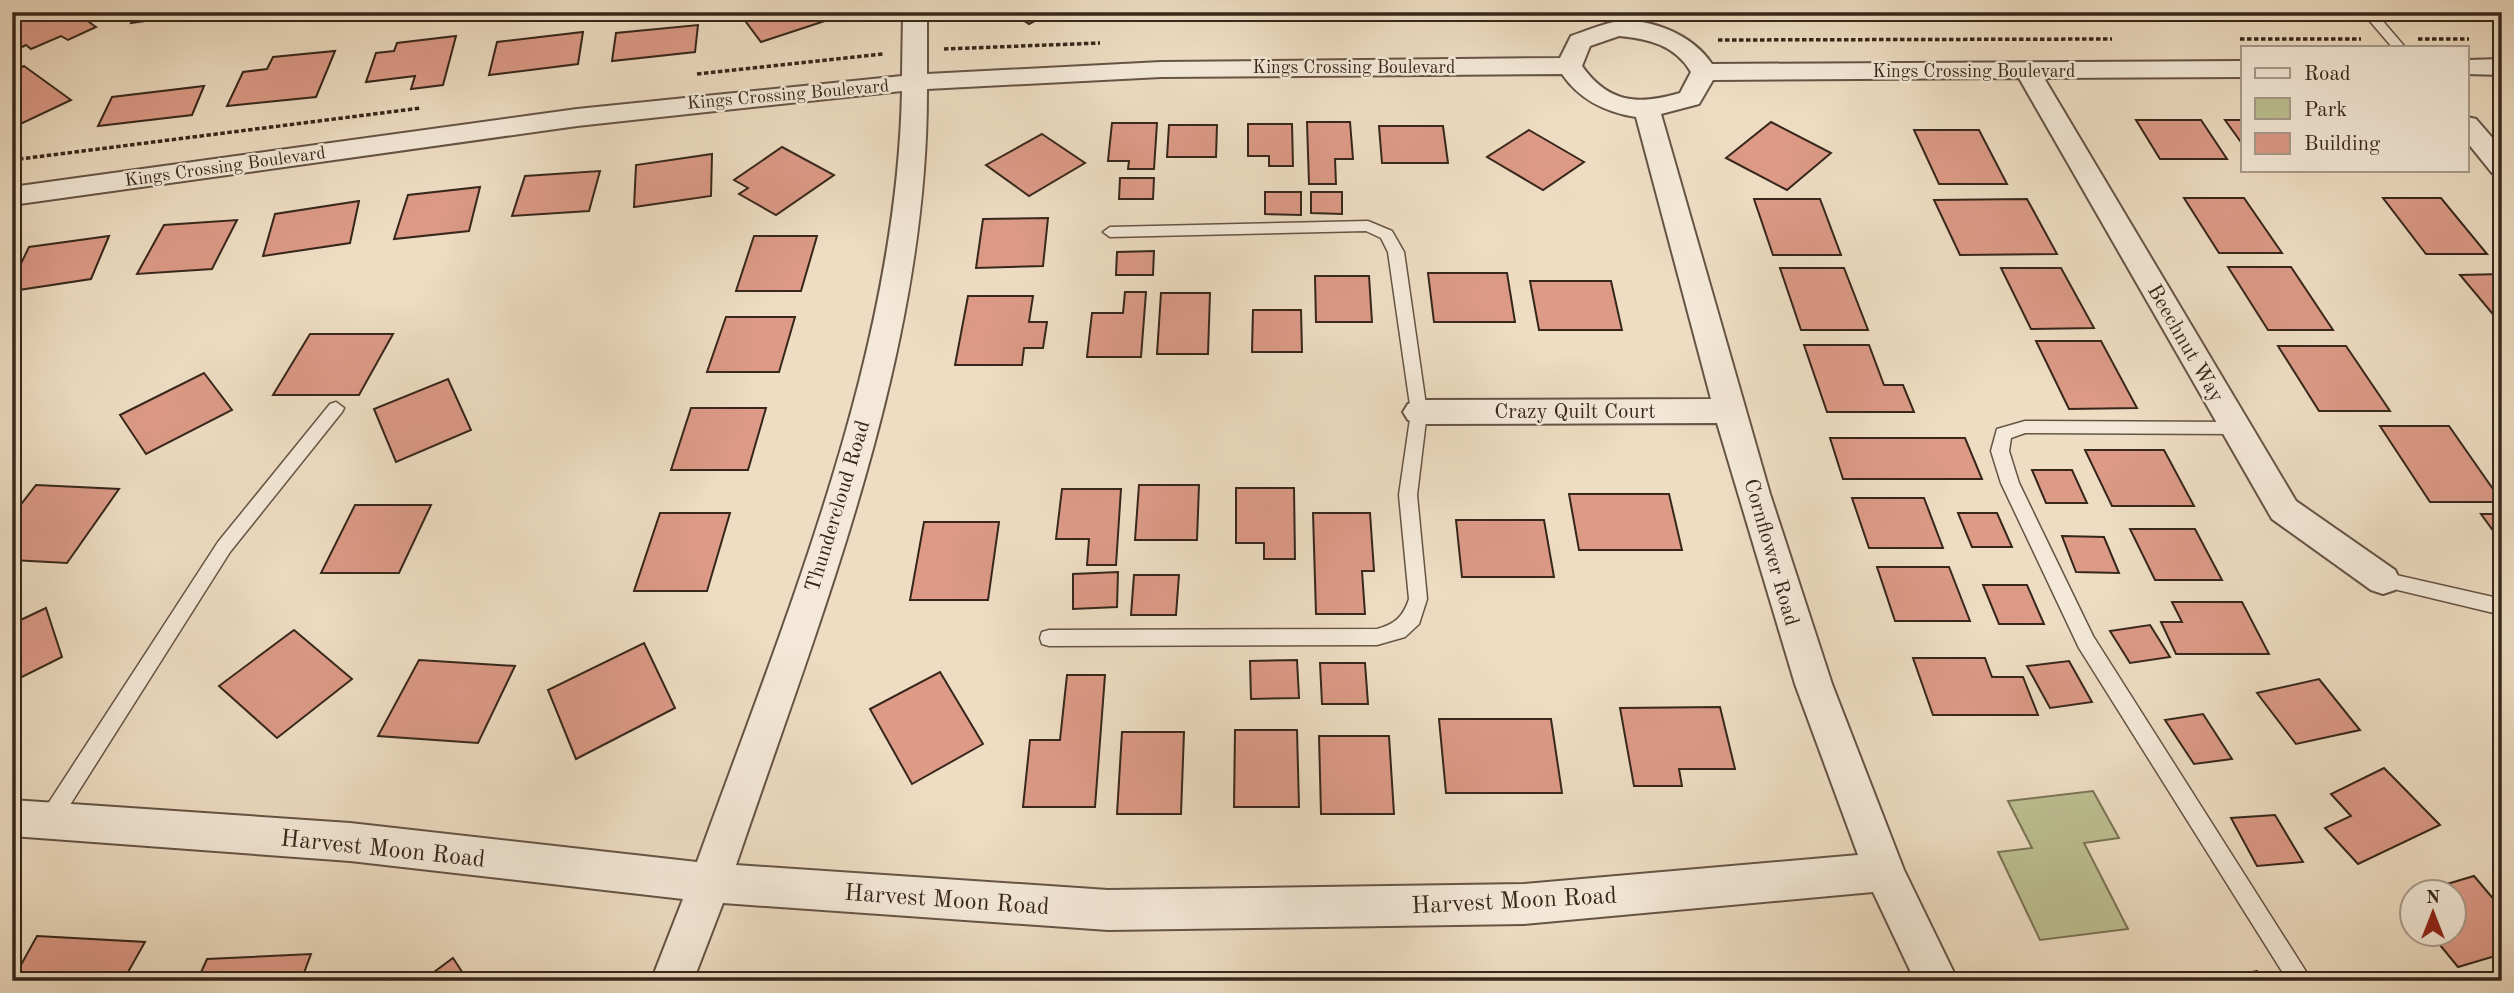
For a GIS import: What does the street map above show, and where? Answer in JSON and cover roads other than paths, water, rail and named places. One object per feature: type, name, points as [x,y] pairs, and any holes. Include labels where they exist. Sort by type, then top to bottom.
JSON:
[{"type":"street","name":"Thundercloud Road","points":[[672,981],[710,883],[825,553],[890,323],[914,153],[915,12]]},
{"type":"street","points":[[1615,21],[1675,40],[1695,55],[1704,72],[1690,98],[1647,109],[1610,103],[1581,87],[1569,66],[1580,41],[1615,21]]},
{"type":"street","name":"Kings Crossing Boulevard","points":[[12,195],[668,106],[916,82],[1063,72],[1208,68],[1569,66]]},
{"type":"street","points":[[2468,67],[2502,66]]},
{"type":"street","name":"Kings Crossing Boulevard","points":[[1704,72],[2241,69]]},
{"type":"street","name":"Beechnut Way","points":[[2027,70],[2284,510],[2383,580]]},
{"type":"street","name":"Cornflower Road","points":[[1647,109],[1730,411],[1800,647],[1884,873],[1937,981]]},
{"type":"street","points":[[2468,126],[2502,167]]},
{"type":"street","name":"Crazy Quilt Court","points":[[1419,412],[1730,411]]},
{"type":"street","name":"Harvest Moon Road","points":[[31,819],[350,842],[710,883],[1108,910],[1524,904],[1884,873]]},
{"type":"lane","points":[[2368,12],[2398,46]]},
{"type":"lane","points":[[1049,638],[1377,638],[1398,631],[1412,618],[1418,599],[1408,495],[1419,412],[1396,252],[1387,235],[1368,226],[1110,232]]},
{"type":"lane","points":[[31,819],[224,547],[336,408]]},
{"type":"lane","points":[[2236,428],[2025,427],[2003,434],[2000,452],[2046,563],[2085,642],[2301,981]]},
{"type":"lane","points":[[2383,580],[2502,607]]}]
